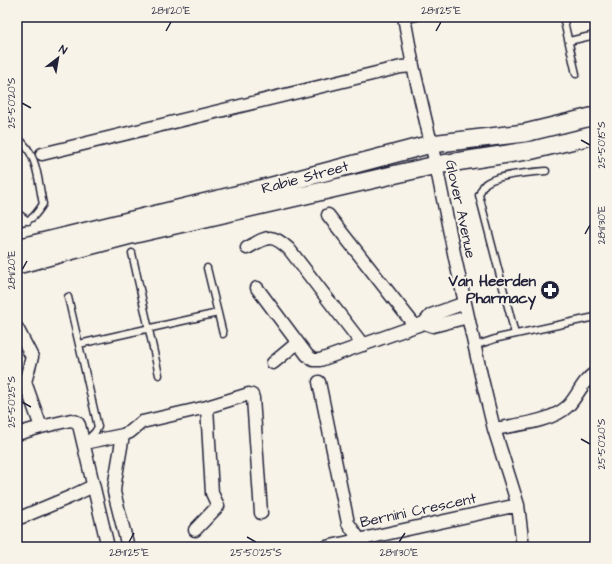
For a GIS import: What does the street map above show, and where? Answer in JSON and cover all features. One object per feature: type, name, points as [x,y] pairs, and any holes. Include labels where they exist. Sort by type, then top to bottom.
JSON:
[{"type":"main road","name":"Rabie Street","points":[[17,248],[272,186],[431,144],[525,133],[595,116]]},
{"type":"main road","name":"Rabie Street","points":[[17,265],[127,236],[436,165],[533,150],[590,137]]},
{"type":"street","name":"Glover Avenue","points":[[405,18],[413,66],[436,165],[474,346],[494,429],[518,505],[523,547]]},
{"type":"street","points":[[42,154],[394,69],[413,66]]},
{"type":"street","points":[[328,215],[420,324],[433,326],[468,317]]},
{"type":"street","points":[[247,248],[265,238],[272,238],[280,241],[289,249],[363,345]]},
{"type":"street","points":[[257,288],[297,343],[313,360],[320,360],[420,324],[431,315],[465,304]]},
{"type":"street","points":[[17,328],[32,357],[25,382],[41,427]]},
{"type":"street","points":[[273,363],[297,343]]},
{"type":"street","points":[[494,429],[549,418],[568,406],[585,381],[595,373]]},
{"type":"street","points":[[319,382],[348,523],[359,539]]},
{"type":"street","points":[[84,443],[123,435],[130,432],[142,422],[208,407],[249,394],[252,395],[254,398],[261,513]]},
{"type":"street","points":[[195,530],[218,506],[212,493],[208,407]]},
{"type":"street","points":[[17,434],[71,420],[77,422],[84,443],[108,547]]},
{"type":"street","points":[[123,435],[114,492],[128,547]]},
{"type":"street","points":[[17,515],[19,517],[22,516],[93,486]]},
{"type":"street","name":"Bernini Crescent","points":[[326,547],[518,505]]},
{"type":"lane","points":[[405,18],[417,17]]},
{"type":"lane","points":[[563,17],[576,74]]},
{"type":"lane","points":[[569,41],[595,35]]},
{"type":"lane","points":[[17,138],[30,150],[43,204],[35,217],[28,221],[17,223]]},
{"type":"lane","points":[[515,334],[479,195],[486,183],[491,180],[520,174],[546,171]]},
{"type":"lane","points":[[17,213],[28,221]]},
{"type":"lane","points":[[132,253],[159,376]]},
{"type":"lane","points":[[208,268],[223,334]]},
{"type":"lane","points":[[68,297],[98,427],[84,443]]},
{"type":"lane","points":[[79,344],[149,327],[218,313]]},
{"type":"lane","points":[[474,346],[515,334],[595,317]]},
{"type":"place","name":"Van Heerden Pharmacy","points":[[550,290]]}]
